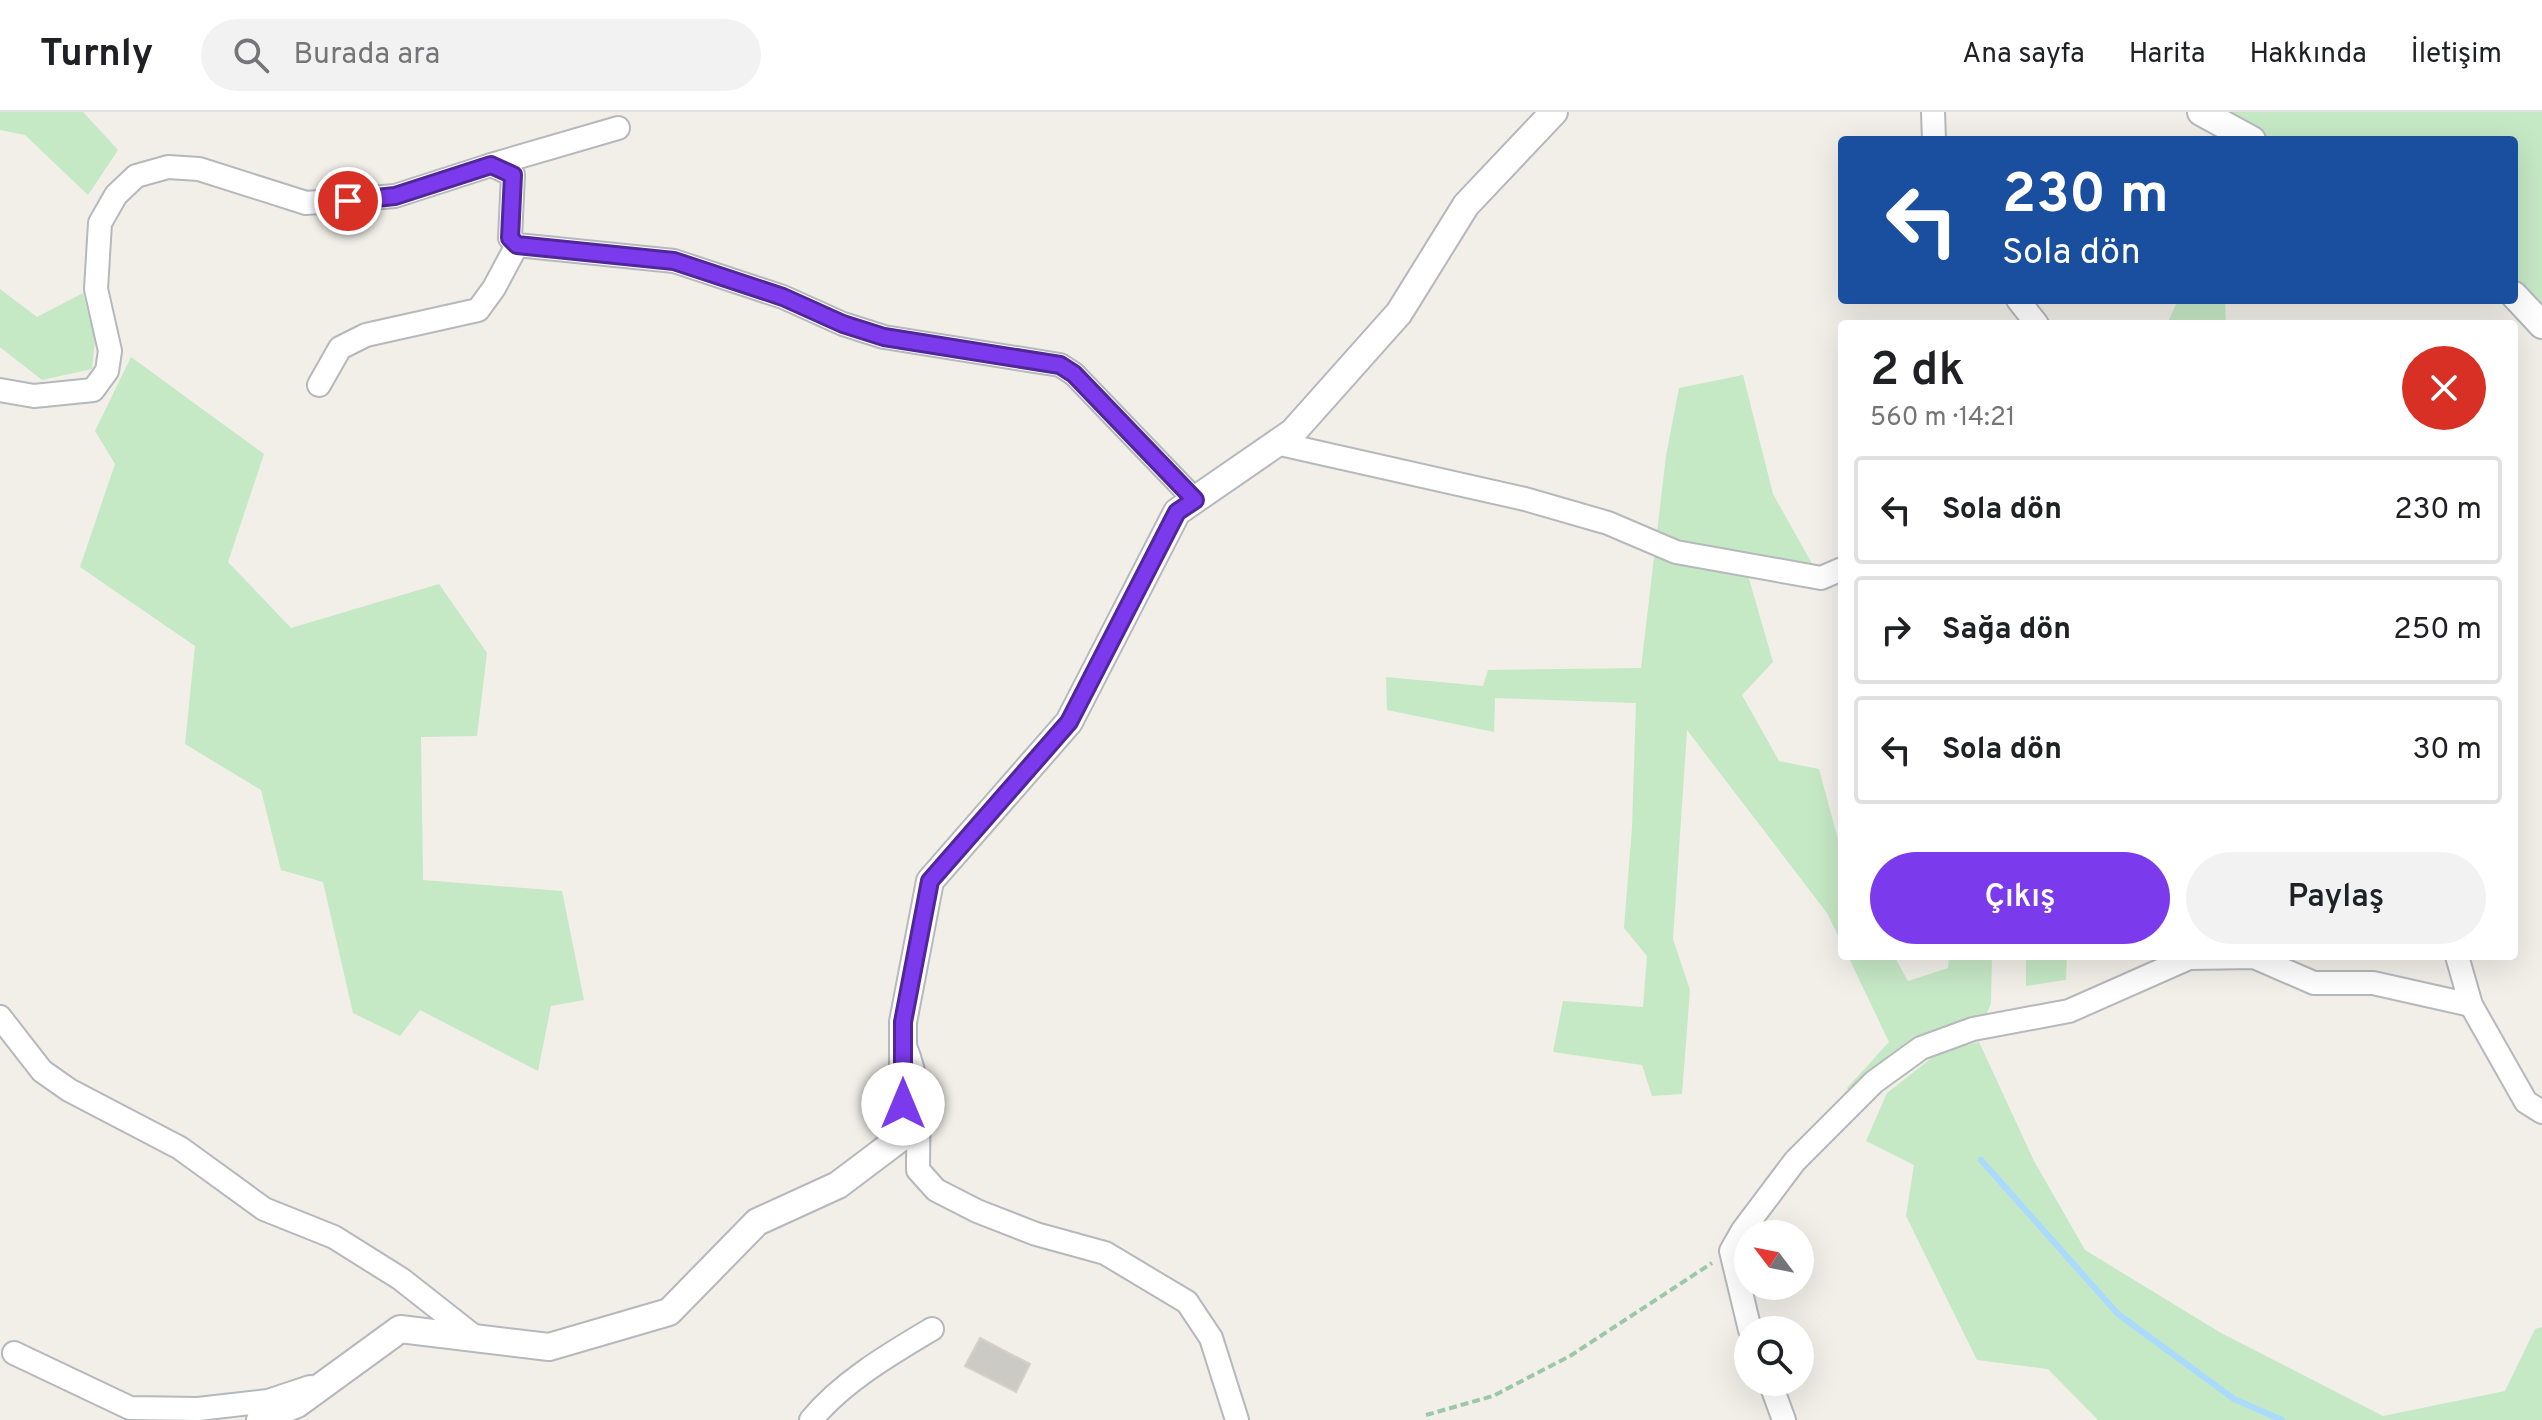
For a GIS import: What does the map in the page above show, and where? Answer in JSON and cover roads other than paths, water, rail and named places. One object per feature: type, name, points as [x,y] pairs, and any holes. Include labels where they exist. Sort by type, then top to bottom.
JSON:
[{"type":"street","points":[[260,1420],[297,1404],[400,1329],[549,1347],[669,1312],[757,1222],[838,1185],[903,1136],[903,1022],[930,881],[1069,722],[1177,512],[1293,432],[1399,313],[1466,205],[1554,112]]},
{"type":"street","points":[[1933,112],[1934,136]]},
{"type":"street","points":[[2201,112],[2245,136]]},
{"type":"street","points":[[0,390],[34,396],[93,390],[107,371],[110,351],[96,289],[100,223],[116,195],[136,176],[168,167],[199,169],[306,203],[395,196],[618,128]]},
{"type":"street","points":[[491,165],[513,175],[510,238],[517,245],[674,261],[783,297],[843,324],[884,337],[1060,365],[1074,374],[1195,500]]},
{"type":"street","points":[[319,385],[340,348],[366,335],[478,310],[517,245]]},
{"type":"street","points":[[2518,299],[2542,325]]},
{"type":"street","points":[[2021,304],[2034,320]]},
{"type":"street","points":[[1276,443],[1525,499],[1608,523],[1676,552],[1821,578],[1838,571]]},
{"type":"street","points":[[1747,1316],[1731,1251],[1795,1161],[1874,1082],[1921,1048],[1973,1029],[2069,1011],[2184,960]]},
{"type":"street","points":[[2261,960],[2314,983],[2373,983],[2471,1005]]},
{"type":"street","points":[[2458,960],[2471,1005],[2526,1102],[2542,1112]]},
{"type":"street","points":[[0,1017],[42,1071],[69,1090],[180,1148],[264,1209],[334,1237],[401,1279],[476,1338]]},
{"type":"street","points":[[903,1040],[916,1072],[918,1170],[936,1190],[977,1211],[1036,1234],[1105,1253],[1187,1302],[1211,1338],[1237,1420]]},
{"type":"street","points":[[811,1420],[823,1405],[932,1329]]},
{"type":"street","points":[[14,1353],[130,1408],[198,1409],[268,1401],[330,1380]]},
{"type":"street","points":[[1775,1396],[1784,1420]]},
{"type":"waterway","points":[[1981,1160],[2118,1314],[2234,1399],[2282,1420]]}]
